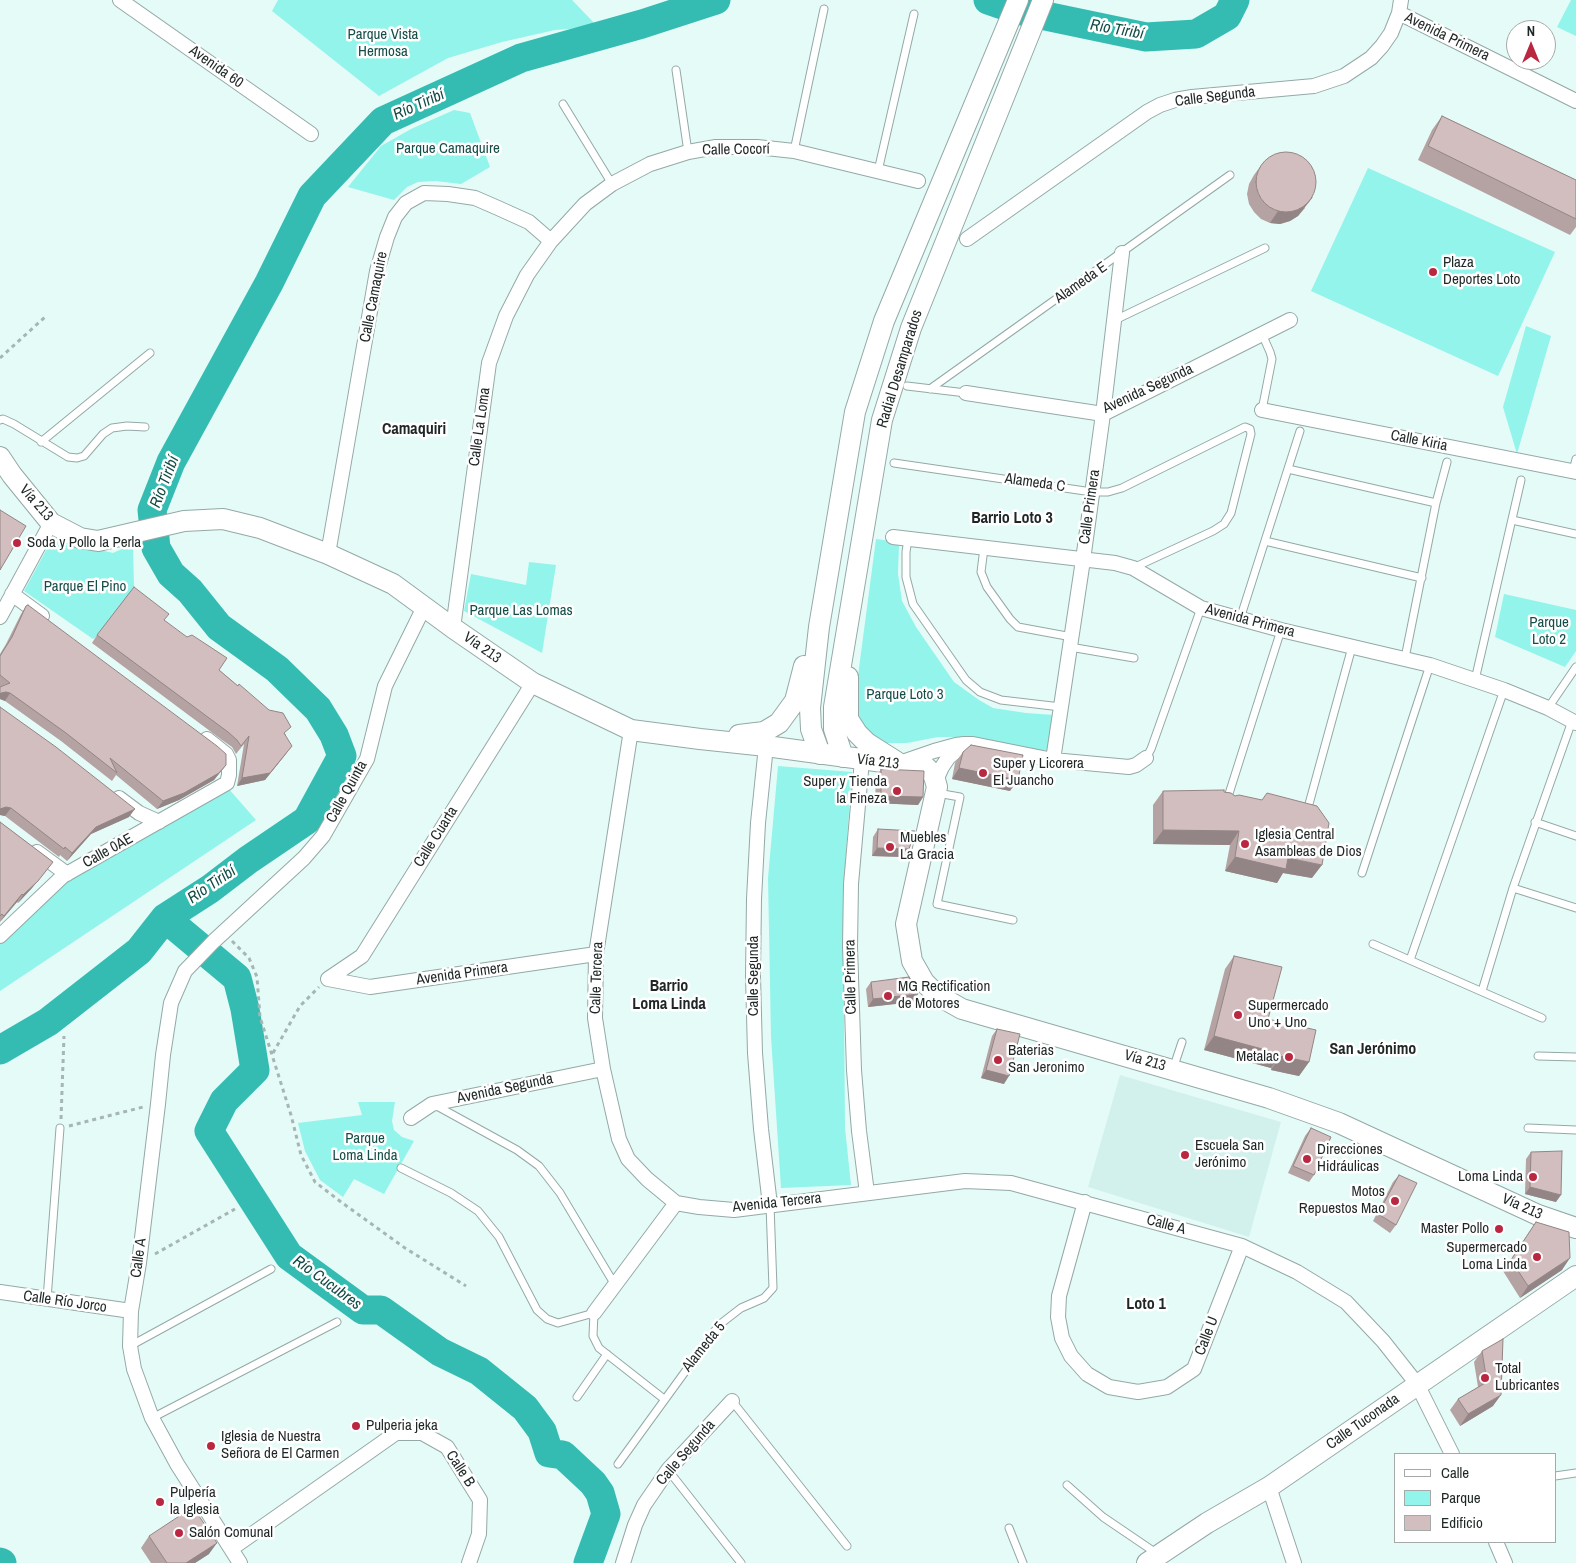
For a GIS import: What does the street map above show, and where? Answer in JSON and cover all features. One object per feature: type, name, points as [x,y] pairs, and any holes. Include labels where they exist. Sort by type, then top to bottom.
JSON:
[{"type":"main road","name":"Radial Desamparados","points":[[820,754],[811,729],[810,708],[819,627],[855,412],[884,321],[975,107],[1018,0]]},
{"type":"main road","name":"Radial Desamparados","points":[[852,759],[834,729],[834,707],[882,420],[911,328],[1043,0]]},
{"type":"main road","name":"Vía 213","points":[[0,457],[12,475],[51,523],[80,538],[98,541],[184,521],[223,519],[260,528],[328,554],[393,584],[532,683],[631,730],[927,768],[934,776],[937,790],[906,924],[912,961],[924,982],[937,995],[962,1009],[1269,1098],[1339,1123],[1538,1215],[1576,1228]]},
{"type":"main road","points":[[766,746],[780,734],[790,719],[808,652],[819,627]]},
{"type":"main road","points":[[845,636],[848,719],[857,733],[867,743],[898,764]]},
{"type":"main road","points":[[700,739],[764,732],[779,723],[795,701]]},
{"type":"main road","name":"Calle Tuconada","points":[[1153,1559],[1207,1523],[1269,1487],[1576,1276]]},
{"type":"street","name":"Avenida 60","points":[[120,0],[311,134]]},
{"type":"street","name":"Avenida Primera","points":[[1400,7],[1576,101]]},
{"type":"street","name":"Calle Segunda","points":[[967,239],[1147,112],[1160,105],[1192,97],[1314,86],[1344,76],[1370,58],[1382,46],[1391,33],[1400,7]]},
{"type":"street","name":"Calle Cocorí","points":[[552,241],[585,204],[612,184],[650,164],[688,152],[716,147],[757,147],[794,151],[918,181]]},
{"type":"street","name":"Calle Camaquire","points":[[328,554],[377,271],[386,237],[395,217],[406,203],[424,193],[475,198],[529,222],[552,241]]},
{"type":"street","name":"Calle La Loma","points":[[453,628],[489,363],[506,316],[528,275],[552,241]]},
{"type":"street","name":"Calle Primera","points":[[1053,760],[1103,414],[1122,253]]},
{"type":"street","name":"Avenida Segunda","points":[[966,393],[1103,414],[1290,320]]},
{"type":"street","name":"Calle Kiria","points":[[1262,410],[1575,467]]},
{"type":"street","points":[[0,618],[51,523]]},
{"type":"street","name":"Avenida Primera","points":[[893,538],[1115,563],[1133,568],[1201,608],[1281,630],[1430,665],[1504,690],[1548,708],[1574,722]]},
{"type":"street","points":[[12,594],[51,623]]},
{"type":"street","name":"Calle Quinta","points":[[218,937],[304,858],[323,836],[367,759],[385,686],[424,607]]},
{"type":"street","name":"Calle Cuarta","points":[[328,979],[362,956],[532,683]]},
{"type":"street","name":"Calle Tercera","points":[[631,730],[596,954],[595,1018],[603,1069],[619,1138],[628,1159],[647,1179],[676,1203]]},
{"type":"street","name":"Calle 0AE","points":[[0,936],[66,874],[228,783],[229,760],[226,754],[196,731]]},
{"type":"street","points":[[898,764],[941,749],[964,744],[973,744],[1053,760],[1129,767],[1136,766],[1146,758]]},
{"type":"street","points":[[937,790],[938,776],[948,758],[964,744]]},
{"type":"street","name":"Calle Segunda","points":[[766,746],[758,823],[754,899],[753,976],[756,1062],[761,1129],[770,1205]]},
{"type":"street","name":"Calle Primera","points":[[852,759],[850,972],[854,1070],[867,1193]]},
{"type":"street","points":[[108,789],[139,813],[159,822]]},
{"type":"street","points":[[30,846],[66,874]]},
{"type":"street","name":"Calle A","points":[[218,937],[185,970],[171,1003],[163,1054],[139,1263],[131,1311],[130,1346],[134,1369],[152,1418],[176,1464],[240,1563]]},
{"type":"street","name":"Avenida Primera","points":[[328,979],[370,987],[596,954]]},
{"type":"street","name":"Avenida Segunda","points":[[410,1118],[432,1104],[603,1069]]},
{"type":"street","name":"Calle A","points":[[867,1193],[965,1181],[1011,1184],[1086,1202],[1242,1246],[1297,1272],[1346,1302],[1383,1341],[1417,1384],[1452,1453]]},
{"type":"street","name":"Avenida Tercera","points":[[676,1203],[734,1210],[867,1193]]},
{"type":"street","name":"Calle U","points":[[1086,1202],[1059,1296],[1058,1317],[1062,1338],[1071,1356],[1086,1374],[1109,1387],[1138,1392],[1167,1387],[1194,1370],[1242,1246]]},
{"type":"street","points":[[594,1314],[676,1203]]},
{"type":"street","name":"Calle Río Jorco","points":[[0,1292],[131,1311]]},
{"type":"street","name":"Calle Segunda","points":[[623,1563],[641,1512],[668,1470],[732,1402]]},
{"type":"street","name":"Calle B","points":[[231,1549],[396,1433],[422,1433],[447,1447],[480,1500],[479,1534],[469,1563]]},
{"type":"street","points":[[1269,1487],[1294,1563]]},
{"type":"street","points":[[1496,1543],[1505,1563]]},
{"type":"lane","points":[[794,151],[824,9]]},
{"type":"lane","points":[[878,171],[914,14]]},
{"type":"lane","points":[[676,70],[688,152]]},
{"type":"lane","points":[[563,104],[612,184]]},
{"type":"lane","name":"Alameda E","points":[[930,389],[1230,175]]},
{"type":"lane","points":[[1115,320],[1265,248]]},
{"type":"lane","points":[[1262,334],[1272,359],[1262,410]]},
{"type":"lane","points":[[41,442],[150,353]]},
{"type":"lane","points":[[907,386],[966,393]]},
{"type":"lane","points":[[0,420],[3,419],[14,424],[68,457],[77,458],[84,456],[103,434],[112,428],[127,426],[145,427]]},
{"type":"lane","name":"Alameda C","points":[[894,463],[1092,492],[1108,492],[1122,488],[1245,427],[1250,429],[1251,434],[1231,513],[1224,524],[1213,531],[1133,568]]},
{"type":"lane","points":[[1240,619],[1300,431]]},
{"type":"lane","points":[[1405,658],[1436,503],[1447,462]]},
{"type":"lane","points":[[1288,469],[1436,503]]},
{"type":"lane","points":[[1475,680],[1521,480]]},
{"type":"lane","points":[[1512,520],[1576,534]]},
{"type":"lane","points":[[908,539],[906,577],[912,604],[966,680],[980,692],[1001,700],[1061,707]]},
{"type":"lane","points":[[1265,541],[1422,578]]},
{"type":"lane","points":[[984,548],[981,572],[987,587],[1018,627],[1134,658]]},
{"type":"lane","points":[[1146,758],[1151,749],[1201,608]]},
{"type":"lane","points":[[1226,805],[1281,630]]},
{"type":"lane","points":[[1309,804],[1352,647]]},
{"type":"lane","points":[[1362,873],[1430,665]]},
{"type":"lane","points":[[1548,708],[1576,667]]},
{"type":"lane","points":[[1410,960],[1504,690]]},
{"type":"lane","points":[[1482,991],[1513,888],[1574,722]]},
{"type":"lane","points":[[937,790],[960,798],[937,904],[1013,920]]},
{"type":"lane","points":[[1536,822],[1576,836]]},
{"type":"lane","points":[[1513,888],[1576,908]]},
{"type":"lane","points":[[1373,944],[1542,1018]]},
{"type":"lane","points":[[1173,1069],[1182,1042]]},
{"type":"lane","points":[[1538,1056],[1576,1056]]},
{"type":"lane","points":[[432,1104],[517,1150],[539,1166],[560,1193],[615,1285]]},
{"type":"lane","points":[[46,1299],[60,1128]]},
{"type":"lane","points":[[1528,1128],[1576,1130]]},
{"type":"lane","points":[[401,1168],[451,1193],[478,1212],[499,1237],[537,1310],[547,1319],[558,1323],[594,1314],[593,1336],[599,1348],[664,1399]]},
{"type":"lane","name":"Alameda 5","points":[[618,1464],[718,1325],[742,1308],[764,1298],[773,1288],[770,1205]]},
{"type":"lane","points":[[130,1346],[271,1269]]},
{"type":"lane","points":[[152,1418],[337,1322]]},
{"type":"lane","points":[[576,1397],[607,1354]]},
{"type":"lane","points":[[732,1402],[847,1546]]},
{"type":"lane","points":[[668,1470],[741,1563]]},
{"type":"lane","points":[[1556,1476],[1576,1473]]},
{"type":"lane","points":[[1067,1486],[1153,1559]]},
{"type":"lane","points":[[1009,1528],[1024,1563]]},
{"type":"path","points":[[0,358],[45,317]]},
{"type":"path","points":[[218,937],[248,958],[257,977],[260,1017],[273,1054],[301,1155],[315,1182],[405,1248],[466,1286]]},
{"type":"path","points":[[273,1054],[300,1006],[328,979]]},
{"type":"path","points":[[64,1036],[60,1128],[158,1104]]},
{"type":"path","points":[[139,1263],[235,1209]]},
{"type":"shaded area","name":"Escuela San Jerónimo","points":[[1120,1075],[1281,1122],[1249,1237],[1088,1187]]},
{"type":"green space","name":"Parque Vista Hermosa","points":[[278,0],[572,0],[598,27],[555,30],[502,42],[448,58],[379,96],[272,11]]},
{"type":"green space","points":[[1571,0],[1576,0],[1576,36],[1557,27]]},
{"type":"green space","name":"Parque Camaquire","points":[[454,110],[470,113],[490,167],[461,184],[436,181],[418,182],[407,187],[394,200],[348,187],[381,146],[411,129]]},
{"type":"green space","name":"Plaza Deportes Loto","points":[[1368,168],[1555,252],[1498,376],[1311,291]]},
{"type":"green space","points":[[1526,326],[1551,336],[1517,454],[1503,407]]},
{"type":"green space","name":"Parque El Pino","points":[[56,532],[96,549],[113,553],[133,544],[134,588],[93,639],[24,591]]},
{"type":"green space","name":"Parque Loto 3","points":[[876,539],[897,542],[899,545],[898,574],[902,601],[916,627],[954,682],[993,708],[1054,715],[1048,749],[1035,752],[958,737],[938,737],[907,743],[879,743],[862,728],[854,706]]},
{"type":"green space","name":"Parque Las Lomas","points":[[529,562],[556,565],[542,653],[464,611],[471,574],[526,585]]},
{"type":"green space","name":"Parque Loto 2","points":[[1504,594],[1576,610],[1576,651],[1565,667],[1495,637]]},
{"type":"green space","points":[[778,766],[852,772],[843,893],[845,1128],[851,1185],[781,1188],[771,1037],[768,878]]},
{"type":"green space","points":[[228,788],[256,820],[0,991],[0,943],[68,879]]},
{"type":"green space","name":"Parque Loma Linda","points":[[358,1102],[395,1102],[392,1121],[394,1130],[402,1137],[414,1141],[384,1194],[354,1179],[343,1197],[320,1180],[305,1151],[298,1123],[362,1115]]},
{"type":"building","points":[[1442,116],[1576,180],[1576,219],[1428,146]]},
{"type":"building","points":[[1280,152],[1292,152],[1303,157],[1311,165],[1316,176],[1314,194],[1303,207],[1292,212],[1280,212],[1269,207],[1261,199],[1256,188],[1256,176],[1261,165],[1269,157]]},
{"type":"building","points":[[0,510],[26,526],[0,570]]},
{"type":"building","points":[[134,587],[169,614],[164,620],[187,637],[192,635],[227,658],[219,670],[238,686],[239,684],[269,710],[283,713],[291,727],[284,733],[292,746],[270,773],[242,778],[249,736],[241,746],[228,732],[97,635]]},
{"type":"building","points":[[28,605],[217,746],[226,754],[226,765],[219,773],[184,793],[163,801],[110,758],[117,773],[10,693],[0,694],[0,687],[10,683],[0,675],[0,656]]},
{"type":"building","points":[[0,707],[56,747],[135,809],[96,827],[72,853],[65,847],[64,849],[11,808],[0,809]]},
{"type":"building","points":[[971,745],[1023,755],[1018,780],[959,768],[963,752]]},
{"type":"building","name":"Super y Tienda la Fineza","points":[[881,769],[924,771],[923,797],[881,796]]},
{"type":"building","points":[[1224,790],[1224,792],[1235,796],[1239,795],[1262,800],[1267,793],[1317,806],[1329,823],[1322,865],[1288,858],[1286,869],[1235,857],[1239,831],[1163,830],[1163,791]]},
{"type":"building","points":[[0,822],[53,862],[38,881],[22,894],[4,916],[2,914],[0,916]]},
{"type":"building","points":[[878,829],[915,831],[909,849],[877,848]]},
{"type":"building","points":[[1234,956],[1282,967],[1268,1019],[1316,1030],[1309,1062],[1280,1056],[1281,1054],[1214,1036]]},
{"type":"building","points":[[909,977],[918,994],[873,999],[871,982]]},
{"type":"building","name":"Baterias San Jeronimo","points":[[997,1029],[1020,1034],[1009,1076],[986,1070]]},
{"type":"building","name":"Direcciones Hidráulicas","points":[[1311,1128],[1331,1137],[1314,1175],[1293,1166]]},
{"type":"building","points":[[1562,1151],[1561,1195],[1530,1187],[1531,1152]]},
{"type":"building","name":"Motos Repuestos Mao","points":[[1399,1175],[1417,1183],[1396,1225],[1378,1214]]},
{"type":"building","name":"Supermercado Loma Linda","points":[[1536,1222],[1569,1232],[1570,1258],[1528,1286],[1511,1260]]},
{"type":"building","points":[[1503,1339],[1501,1395],[1468,1414],[1458,1399],[1487,1382],[1482,1351]]},
{"type":"building","name":"Salón Comunal","points":[[193,1507],[217,1543],[186,1563],[167,1563],[149,1536]]},
{"type":"waterway","name":"Río Tiribí","points":[[0,1050],[48,1022],[139,951],[165,918],[210,889],[248,860],[307,820],[342,756],[334,735],[318,709],[277,669],[219,627],[190,591],[171,574],[156,548],[152,510],[171,462],[269,283],[312,196],[383,121],[521,58],[642,24],[716,0]]},
{"type":"waterway","name":"Río Tiribí","points":[[988,0],[1017,10],[1146,37],[1196,34],[1227,16],[1235,0]]},
{"type":"waterway","name":"Río Cucubres","points":[[165,918],[237,978],[245,1009],[255,1070],[224,1101],[209,1131],[289,1256],[363,1310],[381,1310],[440,1352],[479,1371],[525,1408],[542,1431],[549,1453],[563,1455],[593,1483],[600,1493],[606,1514],[588,1563]]},
{"type":"place","name":"Plaza Deportes Loto","points":[[1433,272]]},
{"type":"place","name":"Soda y Pollo la Perla","points":[[17,543]]},
{"type":"place","name":"Super y Licorera El Juancho","points":[[983,773]]},
{"type":"place","name":"Super y Tienda la Fineza","points":[[897,791]]},
{"type":"place","name":"Iglesia Central Asambleas de Dios","points":[[1245,844]]},
{"type":"place","name":"Muebles La Gracia","points":[[890,847]]},
{"type":"place","name":"MG Rectification de Motores","points":[[888,996]]},
{"type":"place","name":"Supermercado Uno + Uno","points":[[1238,1015]]},
{"type":"place","name":"Metalac","points":[[1289,1057]]},
{"type":"place","name":"Baterias San Jeronimo","points":[[998,1060]]},
{"type":"place","name":"Escuela San Jerónimo","points":[[1185,1155]]},
{"type":"place","name":"Direcciones Hidráulicas","points":[[1307,1159]]},
{"type":"place","name":"Loma Linda","points":[[1533,1177]]},
{"type":"place","name":"Motos Repuestos Mao","points":[[1395,1201]]},
{"type":"place","name":"Master Pollo","points":[[1499,1229]]},
{"type":"place","name":"Supermercado Loma Linda","points":[[1537,1257]]},
{"type":"place","name":"Total Lubricantes","points":[[1485,1378]]},
{"type":"place","name":"Pulperia jeka","points":[[356,1426]]},
{"type":"place","name":"Iglesia de Nuestra Señora de El Carmen","points":[[211,1446]]},
{"type":"place","name":"Pulpería la Iglesia","points":[[160,1502]]},
{"type":"place","name":"Salón Comunal","points":[[179,1533]]},
{"type":"district","name":"Camaquiri","points":[[414,430]]},
{"type":"district","name":"Barrio Loto 3","points":[[1012,519]]},
{"type":"district","name":"Barrio Loma Linda","points":[[669,996]]},
{"type":"district","name":"San Jerónimo","points":[[1373,1050]]},
{"type":"district","name":"Loto 1","points":[[1146,1305]]}]
